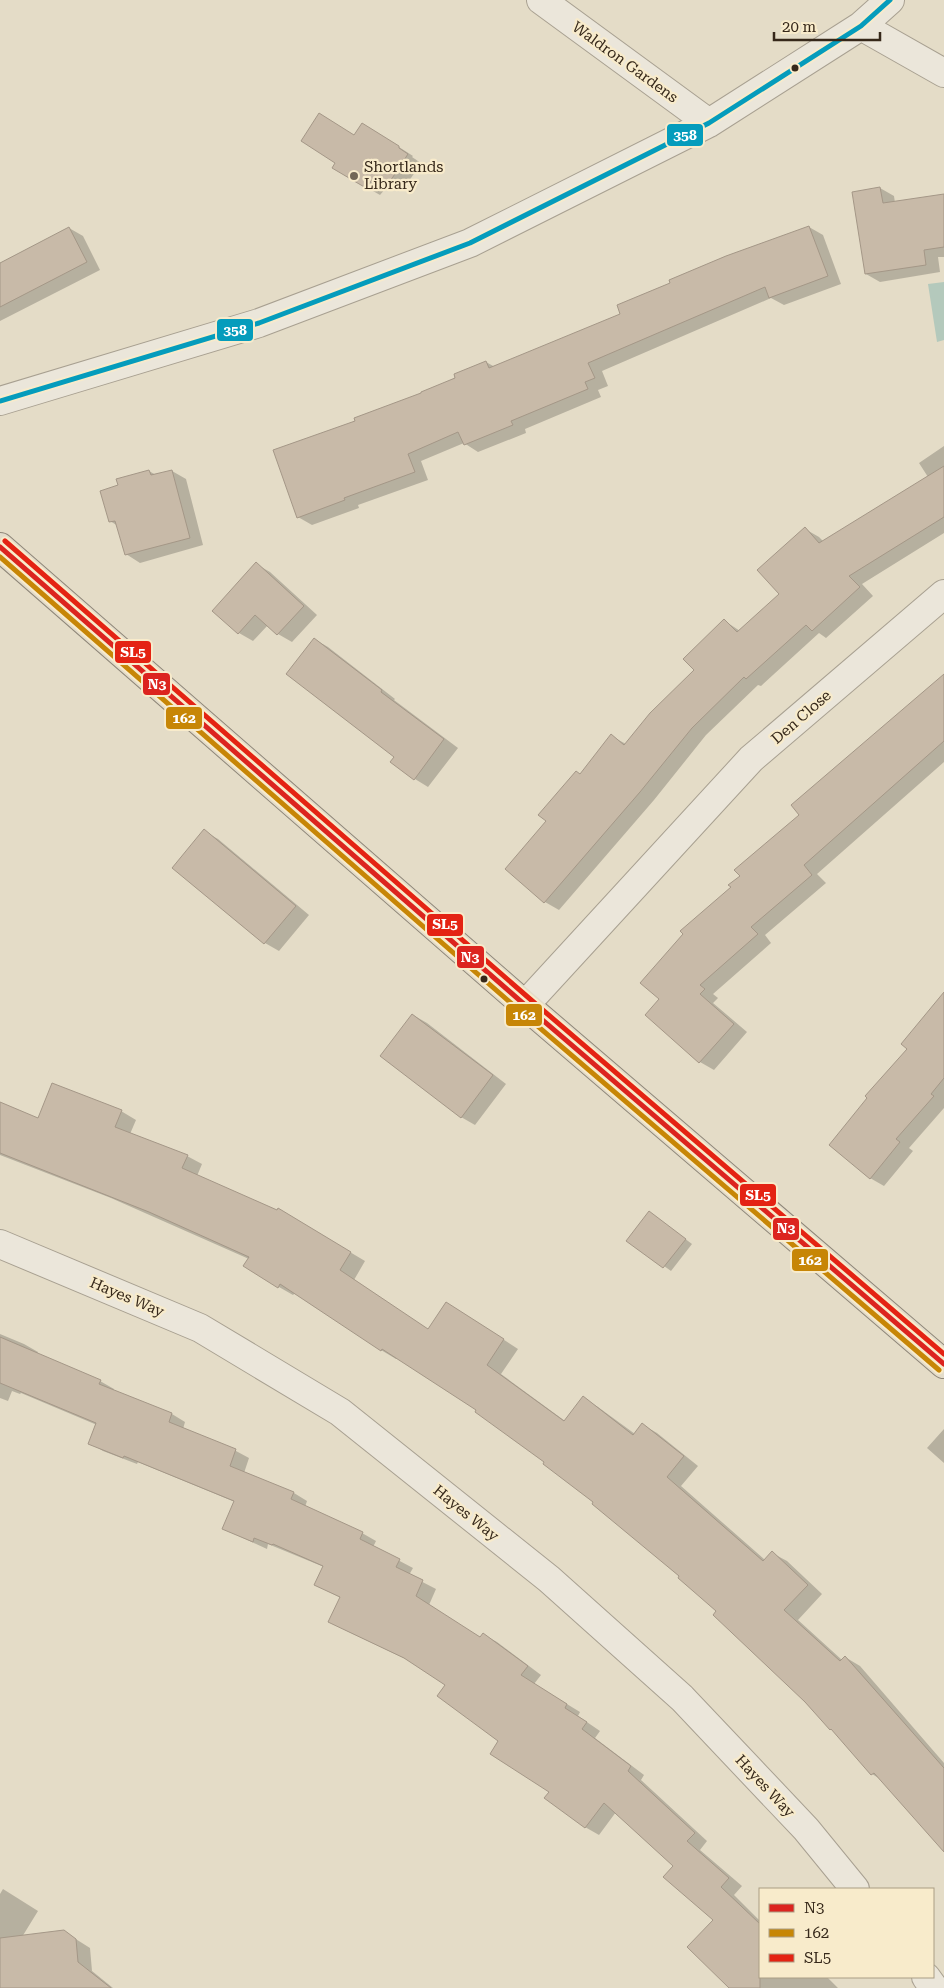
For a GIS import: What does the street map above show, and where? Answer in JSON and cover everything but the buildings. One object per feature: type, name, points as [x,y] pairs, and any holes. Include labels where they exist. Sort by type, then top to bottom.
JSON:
[{"type":"main road","points":[[0,547],[525,1005],[944,1364]]},
{"type":"street","name":"Waldron Gardens","points":[[541,0],[709,124]]},
{"type":"street","points":[[0,401],[259,324],[470,244],[709,124],[861,26],[890,0]]},
{"type":"street","points":[[861,26],[944,73]]},
{"type":"street","name":"Den Close","points":[[525,1005],[750,759],[944,594]]},
{"type":"street","name":"Hayes Way","points":[[0,1244],[200,1328],[340,1412],[549,1579],[682,1698],[806,1830],[854,1888]]},
{"type":"shaded area","points":[[944,282],[944,340],[937,342],[928,284]]},
{"type":"transit line","name":"358","points":[[0,401],[259,323],[470,243],[709,123],[861,26],[890,0]]},
{"type":"transit line","name":"SL5","points":[[5,541],[530,999],[944,1354]]},
{"type":"transit line","name":"N3","points":[[0,547],[525,1005],[944,1364]]},
{"type":"transit line","name":"162","points":[[0,557],[520,1011],[939,1370]]},
{"type":"place","name":"Shortlands Library","points":[[354,176]]}]
